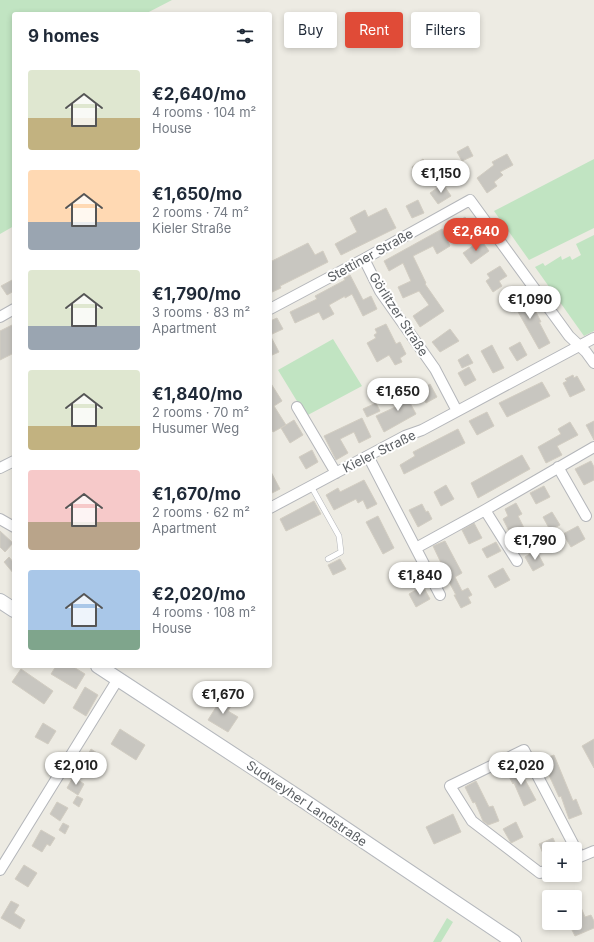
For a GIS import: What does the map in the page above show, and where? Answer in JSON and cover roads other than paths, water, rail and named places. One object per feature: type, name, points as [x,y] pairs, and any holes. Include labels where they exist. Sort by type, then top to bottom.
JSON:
[{"type":"main road","points":[[0,601],[12,609]]},
{"type":"main road","name":"Sudweyher Landstraße","points":[[101,668],[304,801],[514,942]]},
{"type":"street","name":"Stettiner Straße","points":[[272,308],[470,200],[569,336],[579,345]]},
{"type":"street","name":"Görlitzer Straße","points":[[364,259],[380,291],[435,369],[457,411]]},
{"type":"street","points":[[0,317],[12,310]]},
{"type":"street","name":"Kieler Straße","points":[[272,507],[405,436],[422,430],[594,338]]},
{"type":"street","points":[[579,345],[594,364]]},
{"type":"street","points":[[297,407],[336,473]]},
{"type":"street","points":[[416,548],[594,447]]},
{"type":"street","points":[[368,456],[440,595]]},
{"type":"street","points":[[0,468],[12,462]]},
{"type":"street","points":[[558,468],[586,516]]},
{"type":"street","points":[[485,510],[517,561]]},
{"type":"street","points":[[0,518],[12,526]]},
{"type":"street","points":[[0,870],[118,679]]},
{"type":"street","points":[[542,872],[540,873],[472,821],[450,786],[524,750],[569,842]]},
{"type":"street","points":[[582,856],[594,851]]},
{"type":"lane","points":[[312,486],[339,536],[341,552],[328,559]]}]
